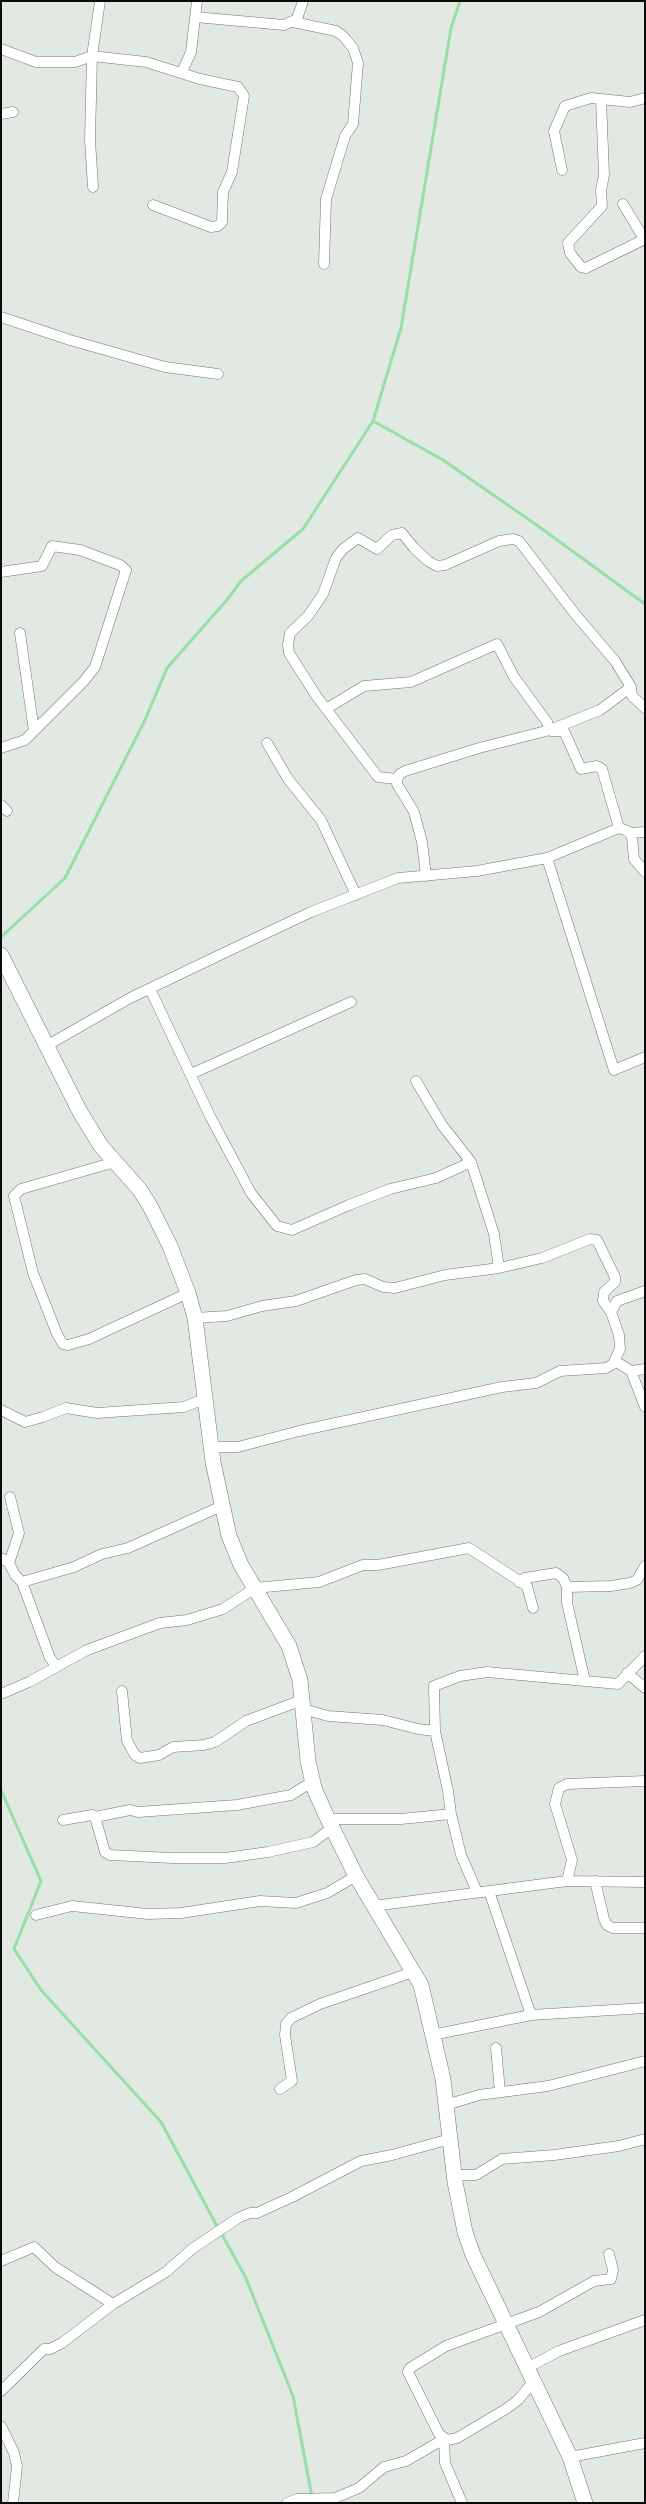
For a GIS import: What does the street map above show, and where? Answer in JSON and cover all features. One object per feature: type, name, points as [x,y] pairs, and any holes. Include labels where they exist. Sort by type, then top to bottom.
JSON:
[{"type":"street","points":[[93,187],[90,140],[92,56],[100,1]]},
{"type":"street","points":[[182,72],[191,52],[197,1]]},
{"type":"street","points":[[293,22],[300,13],[303,1]]},
{"type":"street","points":[[195,17],[284,25],[293,22],[336,31],[354,48],[358,63],[355,115],[345,136],[326,199],[324,264]]},
{"type":"street","points":[[1,49],[19,57],[49,63],[75,62],[92,56],[146,62],[200,79],[232,84],[238,87],[244,96],[232,172],[223,192],[222,222],[218,226],[211,227],[153,205]]},
{"type":"street","points":[[562,170],[554,131],[565,106],[591,98],[630,102],[645,98]]},
{"type":"street","points":[[601,98],[604,175],[601,190],[602,206],[568,243],[570,253],[580,267],[586,268],[644,239],[623,204]]},
{"type":"street","points":[[1,114],[13,112]]},
{"type":"street","points":[[1,317],[78,343],[165,367],[218,374]]},
{"type":"street","points":[[397,779],[378,777],[326,709],[290,654],[290,633],[308,616],[323,594],[336,558],[343,549],[361,538],[377,549],[392,535],[402,532],[421,555],[437,566],[445,565],[499,541],[513,539],[518,541],[574,614],[615,661],[631,687],[632,696],[645,708]]},
{"type":"street","points":[[1,572],[42,566],[52,546],[80,550],[120,565],[126,570],[95,668],[25,740],[1,748]]},
{"type":"street","points":[[20,633],[34,731]]},
{"type":"street","points":[[326,709],[364,686],[411,682],[497,644],[514,677],[548,722],[550,730]]},
{"type":"street","points":[[397,779],[405,771],[479,748],[550,730],[600,710],[631,687]]},
{"type":"street","points":[[550,730],[564,731],[581,769],[598,766],[602,769],[619,828]]},
{"type":"street","points":[[267,743],[288,779],[321,820],[356,895]]},
{"type":"street","points":[[397,779],[414,812],[422,842],[426,876]]},
{"type":"street","points":[[48,1045],[150,989],[311,912],[398,878],[477,870],[547,858],[619,828],[623,828],[630,833],[645,832]]},
{"type":"street","points":[[630,833],[634,859],[645,872]]},
{"type":"street","points":[[547,858],[614,1070],[645,1057]]},
{"type":"street","points":[[2,955],[80,1112],[102,1146],[140,1190],[150,1206],[170,1246],[188,1293],[196,1318],[211,1447],[222,1506],[232,1543],[241,1565],[290,1646],[300,1680],[308,1761],[313,1781],[330,1824],[356,1876],[421,1985],[443,2079],[454,2175],[465,2232],[473,2255],[570,2457],[584,2502]]},
{"type":"street","points":[[150,989],[251,1193],[278,1226],[292,1230],[349,1204],[390,1190],[436,1178],[471,1162]]},
{"type":"street","points":[[191,1074],[351,1002]]},
{"type":"street","points":[[416,1081],[442,1125],[471,1162],[494,1234],[499,1268]]},
{"type":"street","points":[[115,1162],[21,1189],[14,1196],[33,1273],[52,1326],[62,1344],[68,1345],[89,1339],[188,1293]]},
{"type":"street","points":[[196,1318],[227,1316],[262,1306],[296,1301],[356,1280],[365,1279],[383,1287],[395,1288],[445,1275],[499,1268],[542,1258],[594,1239],[615,1277],[615,1282],[604,1292],[603,1296],[619,1335],[620,1349],[615,1361],[606,1368],[560,1371],[536,1383],[502,1387],[238,1447],[211,1447]]},
{"type":"street","points":[[611,1312],[617,1301],[645,1292]]},
{"type":"street","points":[[615,1361],[630,1371],[645,1407]]},
{"type":"street","points":[[630,1371],[645,1369]]},
{"type":"street","points":[[1,1410],[24,1422],[66,1408],[97,1413],[184,1407],[204,1399]]},
{"type":"street","points":[[10,1496],[19,1533],[5,1564],[22,1582],[50,1658],[56,1666]]},
{"type":"street","points":[[22,1582],[74,1567],[102,1554],[128,1548],[222,1506]]},
{"type":"street","points":[[1,1694],[29,1682],[88,1650],[160,1623],[187,1620],[223,1609],[255,1588],[319,1582],[363,1565],[378,1565],[469,1548],[529,1588],[533,1608]]},
{"type":"street","points":[[567,1586],[611,1586],[630,1583],[637,1580],[645,1566]]},
{"type":"street","points":[[519,1582],[525,1578],[556,1573],[563,1578],[567,1586],[567,1603],[585,1681]]},
{"type":"street","points":[[476,1892],[460,1855],[451,1814],[435,1731],[434,1686],[460,1676],[487,1672],[618,1684],[645,1656]]},
{"type":"street","points":[[626,1674],[645,1688]]},
{"type":"street","points":[[122,1691],[126,1741],[135,1755],[140,1758],[159,1755],[174,1747],[204,1745],[215,1742],[246,1722],[302,1704],[328,1716],[383,1720],[418,1729],[435,1731]]},
{"type":"street","points":[[567,1881],[572,1860],[555,1804],[559,1788],[567,1784],[645,1780]]},
{"type":"street","points":[[62,1820],[92,1815],[95,1817],[130,1810],[138,1812],[237,1805],[291,1795],[313,1781]]},
{"type":"street","points":[[95,1817],[105,1852],[110,1855],[225,1858],[313,1842],[330,1824],[451,1814]]},
{"type":"street","points":[[36,1916],[72,1906],[148,1914],[182,1913],[260,1901],[296,1903],[327,1893],[356,1876]]},
{"type":"street","points":[[374,1906],[567,1881],[645,1882]]},
{"type":"street","points":[[595,1881],[607,1925],[613,1928],[645,1928]]},
{"type":"street","points":[[489,1891],[532,2015]]},
{"type":"street","points":[[280,2089],[292,2081],[285,2035],[286,2024],[291,2018],[320,2004],[413,1972]]},
{"type":"street","points":[[432,2035],[532,2015],[645,2008]]},
{"type":"street","points":[[496,2048],[500,2092]]},
{"type":"street","points":[[446,2106],[479,2095],[548,2086],[645,2060]]},
{"type":"street","points":[[1,2391],[44,2349],[50,2349],[62,2343],[113,2304],[166,2272],[192,2249],[238,2218],[292,2197],[361,2161],[392,2155],[450,2139]]},
{"type":"street","points":[[454,2175],[476,2175],[502,2159],[554,2156],[619,2146],[645,2139]]},
{"type":"street","points":[[1,2261],[34,2247],[55,2267],[113,2304]]},
{"type":"street","points":[[462,2503],[445,2463],[444,2439],[439,2434],[409,2379],[408,2372],[410,2368],[446,2346],[539,2312],[594,2281],[611,2279],[613,2270],[609,2254]]},
{"type":"street","points":[[287,2503],[314,2497],[335,2498],[359,2488],[384,2467],[406,2461],[444,2439],[452,2440],[457,2438],[518,2400],[530,2375],[559,2351],[645,2320]]},
{"type":"street","points":[[1,2426],[14,2453],[16,2466],[13,2503]]},
{"type":"street","points":[[570,2457],[645,2443]]},
{"type":"waterway","points":[[1,937],[65,878],[145,720],[167,668],[226,601],[241,581],[303,529],[373,421],[401,328],[451,28],[460,1]]},
{"type":"waterway","points":[[373,421],[443,460],[645,604]]},
{"type":"waterway","points":[[1,1790],[41,1881],[14,1949],[41,1990],[161,2122],[218,2228]]},
{"type":"waterway","points":[[221,2233],[245,2276],[293,2396],[312,2497]]}]
